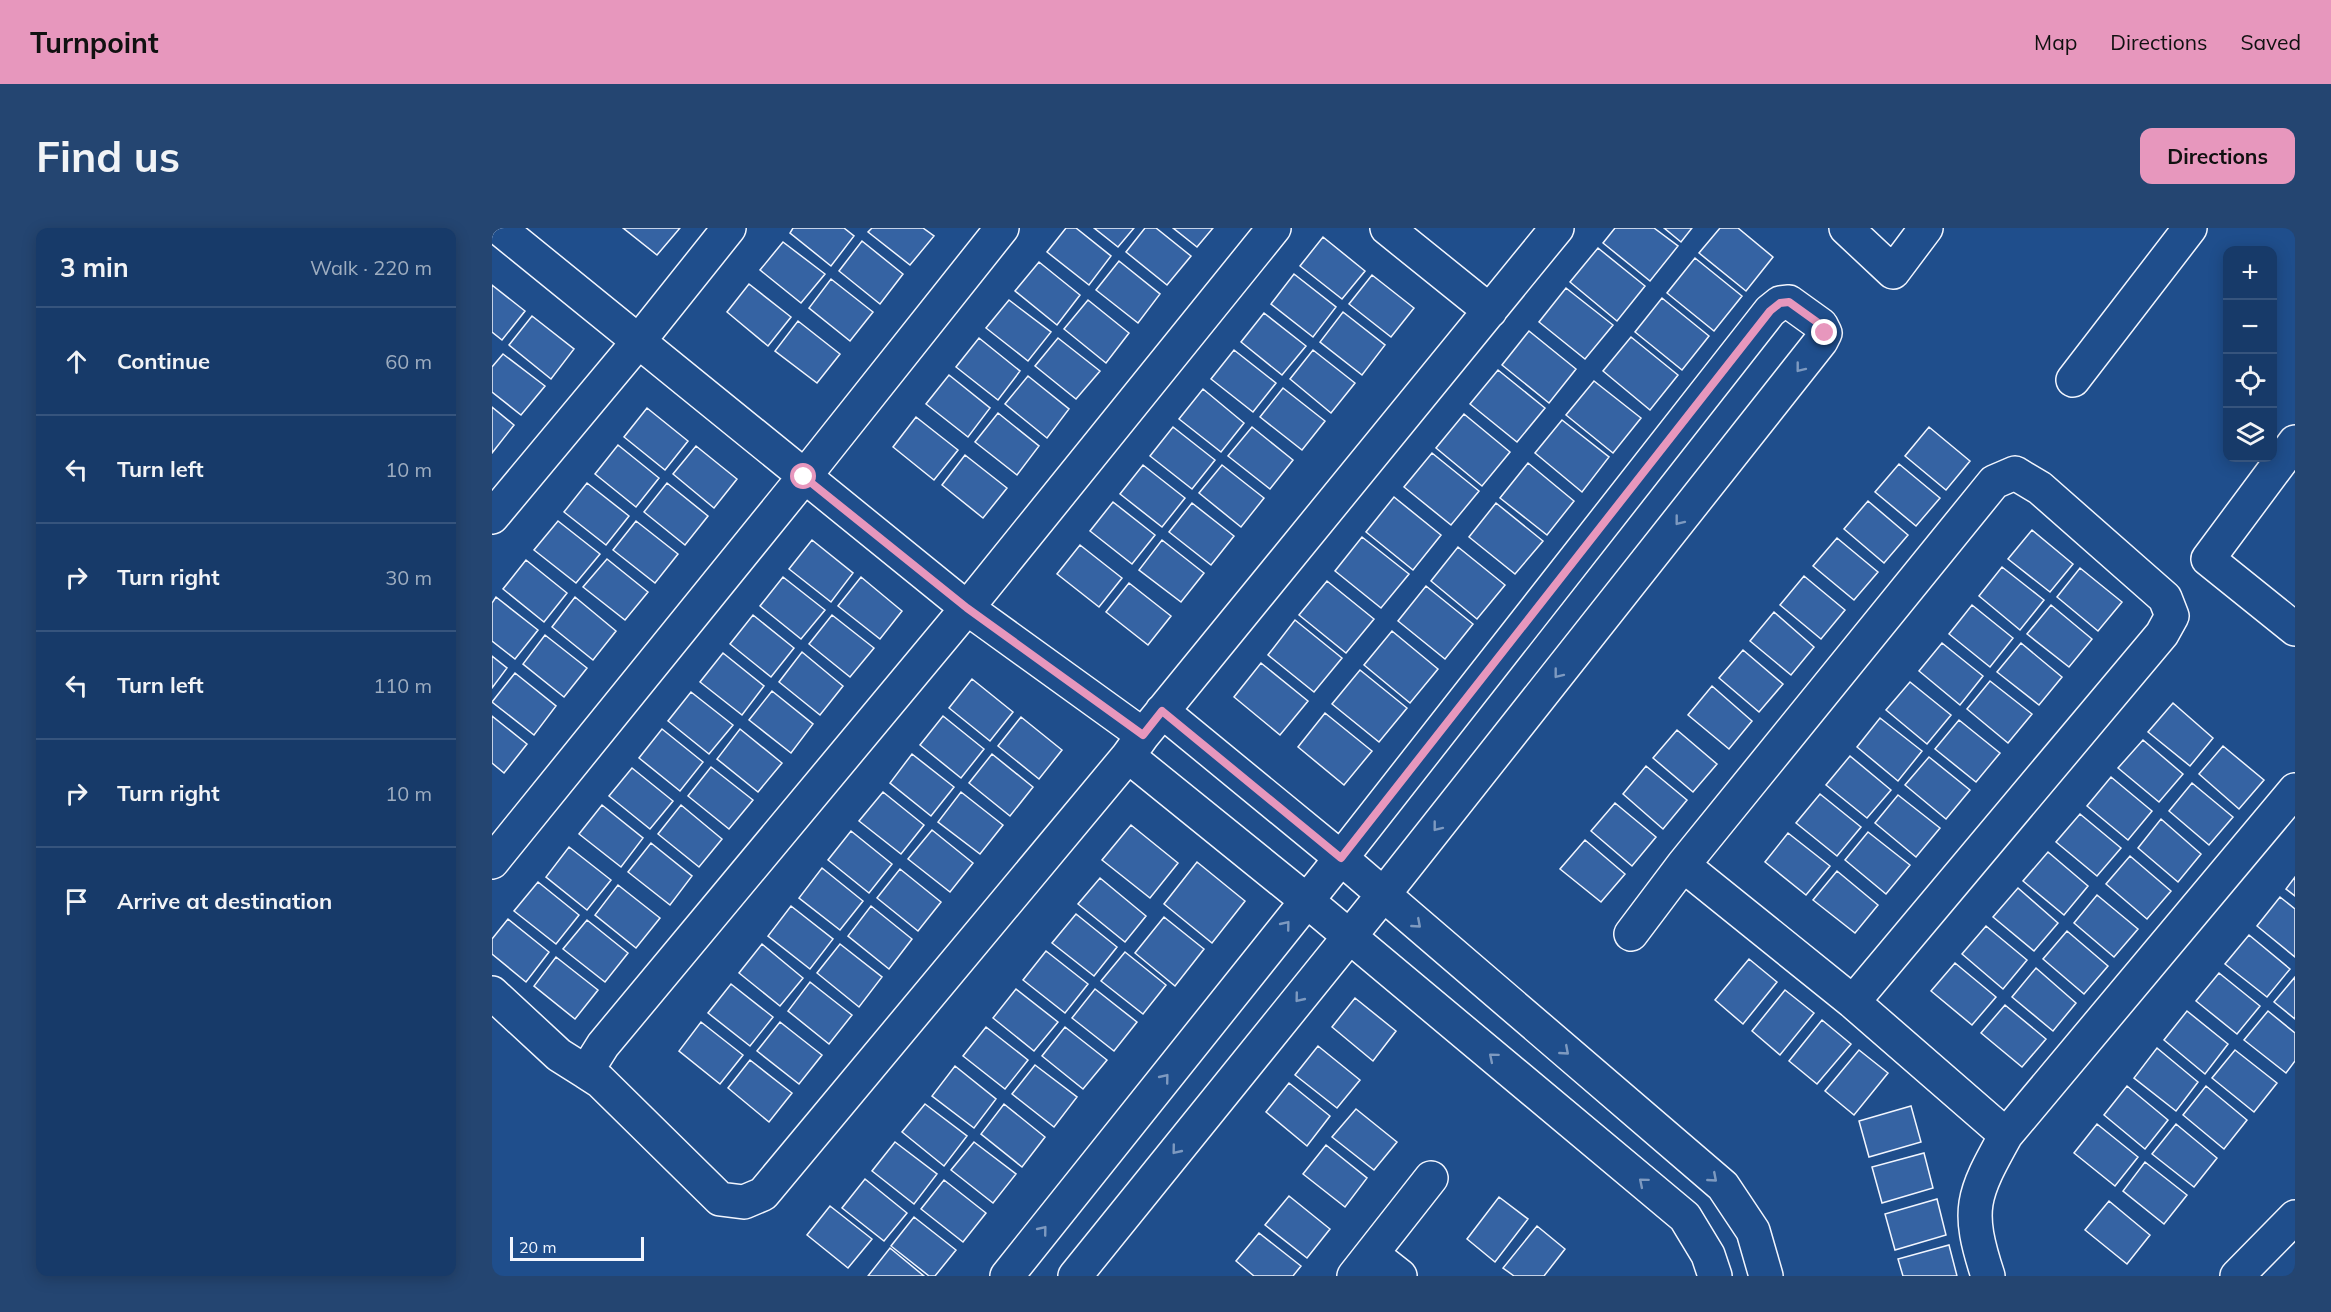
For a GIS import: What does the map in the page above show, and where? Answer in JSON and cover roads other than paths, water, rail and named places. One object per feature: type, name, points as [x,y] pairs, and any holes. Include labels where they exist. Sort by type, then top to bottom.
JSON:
[{"type":"street","points":[[499,228],[967,608],[1144,734],[1341,858],[1723,1186],[1753,1231],[1766,1276]]},
{"type":"street","points":[[492,517],[638,342],[729,228]]},
{"type":"street","points":[[492,862],[1002,228]]},
{"type":"street","points":[[586,1072],[603,1045],[967,608],[1274,228]]},
{"type":"street","points":[[1387,228],[1490,311]]},
{"type":"street","points":[[492,993],[559,1055],[600,1081],[720,1199],[744,1202],[763,1194],[1144,734],[1557,228]]},
{"type":"street","points":[[1846,228],[1893,272],[1926,228]]},
{"type":"street","points":[[2073,380],[2190,228]]},
{"type":"street","points":[[1007,1276],[1341,858],[1770,311],[1780,303],[1789,302],[1821,325],[1825,333],[1821,341],[1383,895],[1075,1276]]},
{"type":"street","points":[[2295,442],[2208,559],[2295,629]]},
{"type":"street","points":[[1631,934],[1683,865],[1994,482],[2015,473],[2040,488],[2165,598],[2172,616],[2162,634],[1854,1002]]},
{"type":"street","points":[[1144,734],[1306,900],[1685,1217],[1708,1255],[1715,1276]]},
{"type":"street","points":[[1988,1276],[1978,1244],[1974,1205],[1982,1179],[2006,1135],[2295,790]]},
{"type":"street","points":[[1683,865],[1854,1002],[2006,1135]]},
{"type":"street","points":[[1400,1276],[1363,1265],[1431,1178]]},
{"type":"street","points":[[2237,1276],[2295,1217]]}]
